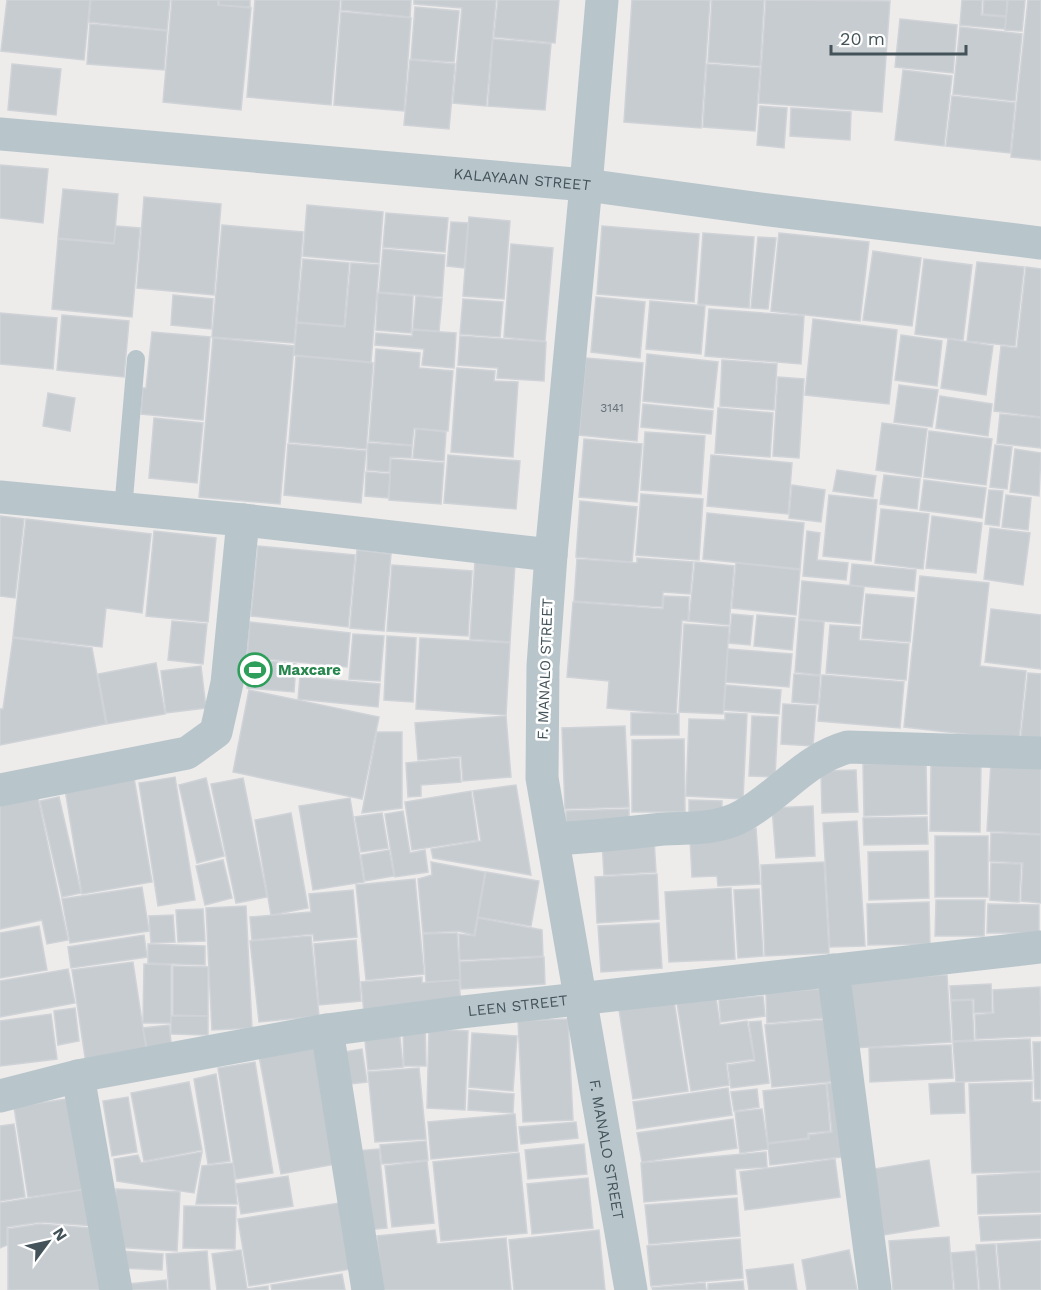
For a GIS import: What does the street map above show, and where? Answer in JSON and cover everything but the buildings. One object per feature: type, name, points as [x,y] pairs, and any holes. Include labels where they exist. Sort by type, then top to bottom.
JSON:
[{"type":"street","name":"F. MANALO STREET","points":[[602,0],[551,555],[543,666],[542,778],[631,1290]]},
{"type":"street","name":"KALAYAAN STREET","points":[[0,134],[586,185],[1041,243]]},
{"type":"street","points":[[0,497],[243,520],[551,555]]},
{"type":"street","points":[[0,790],[187,753],[216,732],[227,683],[243,520]]},
{"type":"street","points":[[553,839],[701,828],[728,822],[745,814],[811,764],[830,753],[848,747],[1041,753]]},
{"type":"street","name":"LEEN STREET","points":[[0,1096],[78,1076],[327,1030],[1041,947]]},
{"type":"street","points":[[833,970],[874,1290]]},
{"type":"street","points":[[327,1030],[368,1290]]},
{"type":"street","points":[[78,1076],[116,1290]]},
{"type":"lane","points":[[123,510],[136,359]]},
{"type":"place","name":"Maxcare","points":[[255,670]]}]
